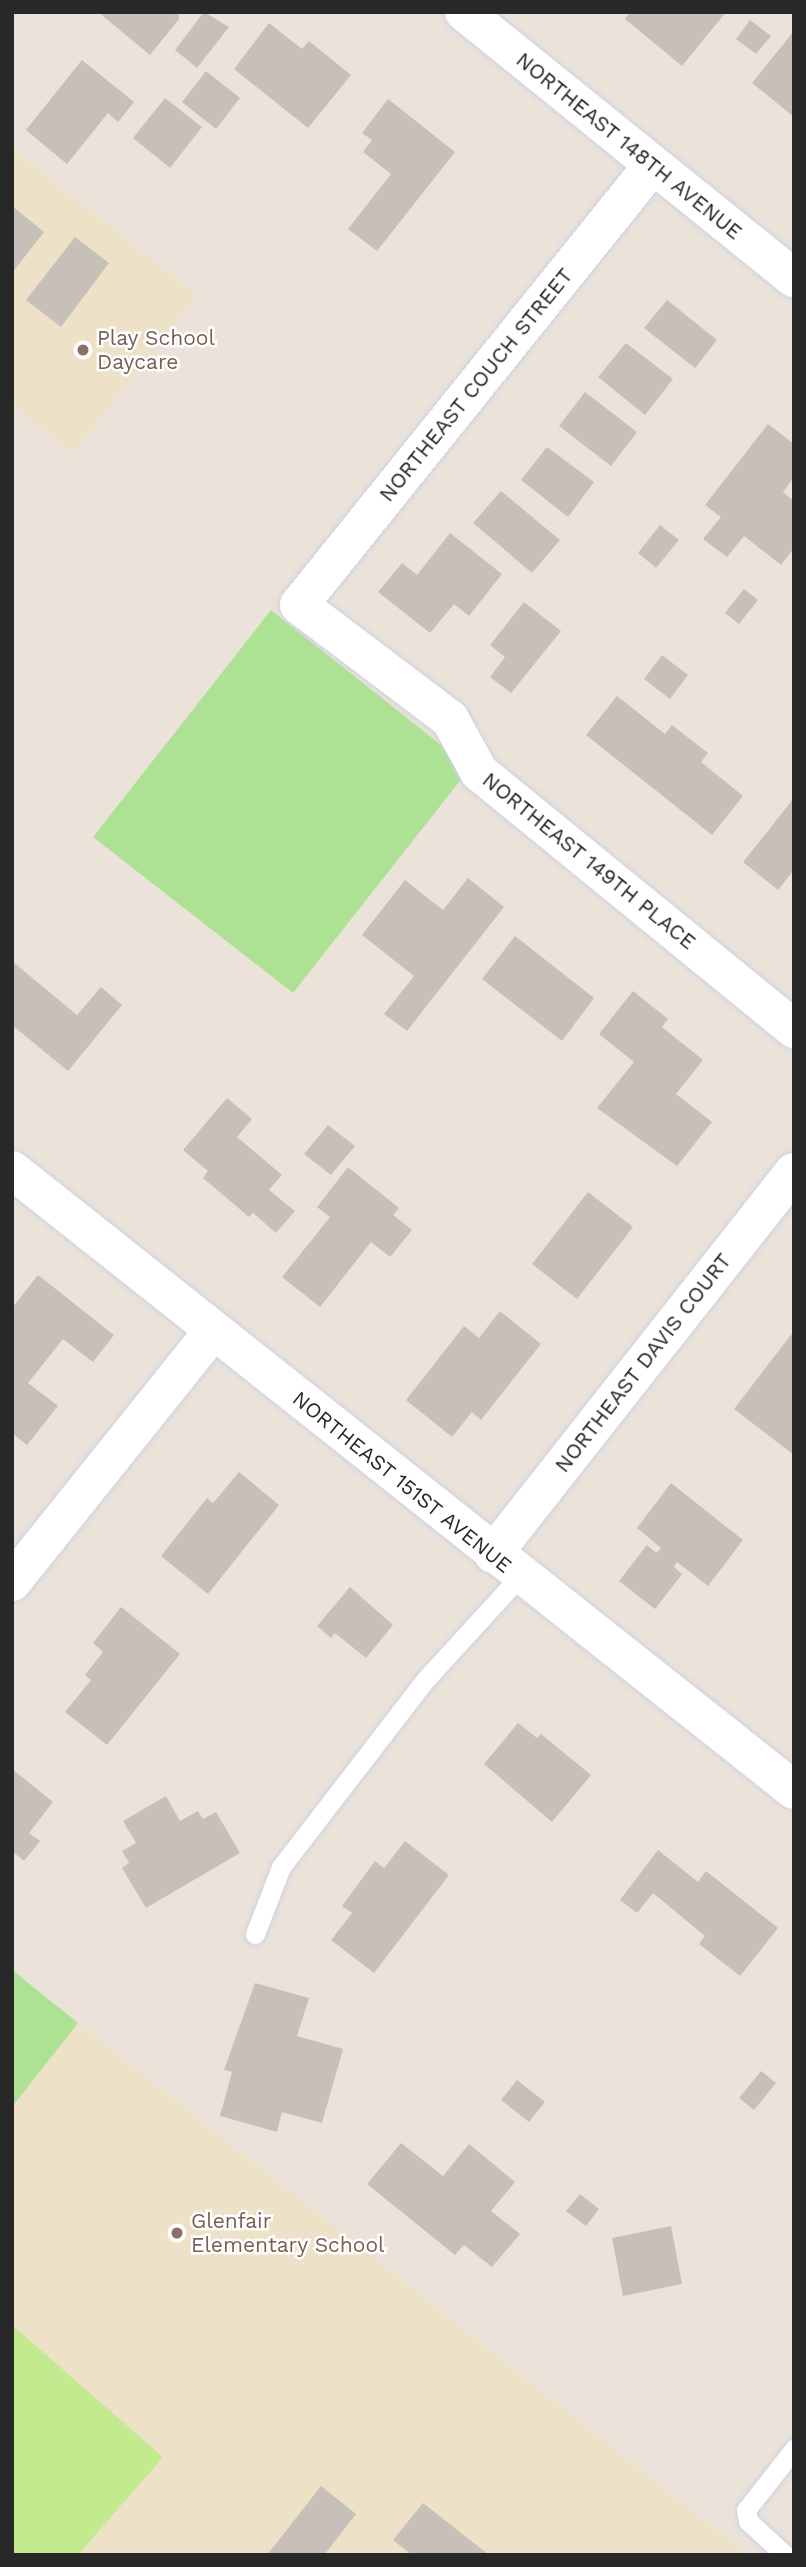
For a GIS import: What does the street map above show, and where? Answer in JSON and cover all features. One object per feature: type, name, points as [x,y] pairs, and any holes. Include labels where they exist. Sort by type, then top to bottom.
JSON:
[{"type":"street","name":"NORTHEAST 148TH AVENUE","points":[[464,12],[794,278]]},
{"type":"street","name":"NORTHEAST COUCH STREET","points":[[299,605],[652,166]]},
{"type":"street","name":"NORTHEAST 149TH PLACE","points":[[299,605],[450,719],[479,772],[794,1029]]},
{"type":"street","name":"NORTHEAST 151ST AVENUE","points":[[12,1170],[506,1565],[794,1790]]},
{"type":"street","name":"NORTHEAST DAVIS COURT","points":[[506,1565],[794,1172]]},
{"type":"street","points":[[12,1582],[213,1331]]},
{"type":"lane","points":[[255,1934],[281,1867],[426,1679],[506,1565]]},
{"type":"lane","points":[[785,2555],[748,2521],[746,2510],[794,2448]]},
{"type":"shaded area","name":"Play School Daycare","points":[[12,149],[197,295],[73,453],[12,405]]},
{"type":"shaded area","name":"Glenfair Elementary School","points":[[78,2023],[748,2555],[12,2555],[12,2107]]},
{"type":"green space","points":[[271,610],[470,768],[293,993],[93,837]]},
{"type":"green space","points":[[12,1970],[78,2023],[12,2107]]},
{"type":"green space","points":[[12,2325],[163,2457],[78,2555],[12,2555]]},
{"type":"building","points":[[98,12],[178,12],[179,19],[150,55]]},
{"type":"building","points":[[204,12],[229,27],[197,68],[175,50]]},
{"type":"building","points":[[630,12],[726,12],[682,66],[625,19]]},
{"type":"building","points":[[750,20],[771,36],[756,54],[736,39]]},
{"type":"building","points":[[269,23],[302,49],[309,41],[351,75],[308,128],[234,69]]},
{"type":"building","points":[[794,31],[794,117],[752,83]]},
{"type":"building","points":[[82,60],[134,102],[118,122],[108,113],[67,164],[26,130]]},
{"type":"building","points":[[206,71],[240,98],[216,129],[182,102]]},
{"type":"building","points":[[165,98],[202,127],[170,168],[133,138]]},
{"type":"building","points":[[388,99],[455,152],[377,251],[348,229],[391,174],[363,152],[372,140],[362,133]]},
{"type":"building","points":[[12,206],[44,232],[12,273]]},
{"type":"building","points":[[75,237],[109,263],[61,327],[26,300]]},
{"type":"building","points":[[667,300],[717,340],[695,368],[644,328]]},
{"type":"building","points":[[626,343],[673,379],[645,415],[598,377]]},
{"type":"building","points":[[585,392],[637,432],[611,466],[559,426]]},
{"type":"building","points":[[768,424],[794,444],[794,477],[783,492],[794,501],[794,548],[781,565],[744,536],[727,557],[703,539],[721,517],[705,505]]},
{"type":"building","points":[[547,447],[594,482],[568,517],[521,480]]},
{"type":"building","points":[[501,491],[560,540],[532,573],[473,523]]},
{"type":"building","points":[[660,525],[679,540],[656,568],[638,553]]},
{"type":"building","points":[[450,533],[502,574],[469,616],[454,604],[430,633],[378,592],[402,563],[417,575]]},
{"type":"building","points":[[744,589],[758,600],[739,624],[725,613]]},
{"type":"building","points":[[524,602],[561,631],[511,693],[490,677],[505,657],[490,645]]},
{"type":"building","points":[[662,655],[688,675],[670,699],[644,679]]},
{"type":"building","points":[[617,696],[665,734],[672,725],[708,753],[701,762],[743,796],[712,835],[586,735]]},
{"type":"building","points":[[794,798],[794,870],[778,890],[743,862]]},
{"type":"building","points":[[468,878],[504,907],[407,1031],[384,1014],[414,976],[362,935],[405,880],[443,910]]},
{"type":"building","points":[[515,936],[594,998],[562,1041],[482,979]]},
{"type":"building","points":[[12,961],[77,1015],[101,987],[122,1005],[68,1071],[12,1025]]},
{"type":"building","points":[[633,991],[668,1019],[662,1027],[703,1060],[676,1094],[712,1122],[677,1166],[597,1108],[634,1062],[599,1034]]},
{"type":"building","points":[[227,1098],[252,1119],[237,1137],[282,1175],[269,1190],[295,1211],[276,1233],[253,1213],[249,1217],[203,1178],[208,1171],[183,1150]]},
{"type":"building","points":[[328,1125],[355,1146],[331,1175],[304,1154]]},
{"type":"building","points":[[348,1167],[399,1208],[393,1215],[412,1230],[390,1257],[371,1242],[320,1307],[282,1277],[330,1217],[317,1207]]},
{"type":"building","points":[[588,1192],[633,1227],[577,1299],[532,1264]]},
{"type":"building","points":[[38,1275],[114,1335],[93,1362],[63,1339],[28,1383],[58,1406],[27,1445],[12,1433],[12,1308]]},
{"type":"building","points":[[500,1311],[541,1344],[481,1420],[472,1412],[452,1437],[406,1400],[464,1326],[479,1338]]},
{"type":"building","points":[[794,1331],[794,1455],[734,1409]]},
{"type":"building","points":[[239,1472],[279,1505],[208,1594],[161,1556],[207,1498],[213,1503]]},
{"type":"building","points":[[671,1483],[743,1540],[708,1586],[677,1562],[674,1567],[682,1574],[655,1609],[619,1581],[647,1545],[656,1553],[661,1548],[637,1528]]},
{"type":"building","points":[[350,1587],[393,1625],[366,1658],[335,1633],[331,1638],[317,1626]]},
{"type":"building","points":[[121,1607],[180,1654],[107,1745],[65,1712],[91,1680],[85,1675],[103,1652],[93,1643]]},
{"type":"building","points":[[518,1723],[537,1738],[541,1734],[591,1775],[552,1822],[484,1764]]},
{"type":"building","points":[[12,1769],[53,1802],[29,1833],[40,1841],[24,1861],[12,1851]]},
{"type":"building","points":[[166,1796],[180,1821],[198,1811],[203,1819],[216,1812],[240,1853],[146,1908],[122,1868],[129,1863],[122,1851],[136,1843],[123,1821]]},
{"type":"building","points":[[405,1841],[449,1875],[374,1973],[331,1940],[352,1913],[342,1906],[375,1861],[384,1868]]},
{"type":"building","points":[[658,1850],[698,1882],[706,1871],[778,1928],[740,1976],[699,1944],[705,1936],[653,1893],[637,1913],[620,1900]]},
{"type":"building","points":[[255,1983],[309,1998],[297,2036],[343,2049],[322,2123],[282,2112],[277,2132],[220,2116],[232,2072],[224,2070]]},
{"type":"building","points":[[761,2071],[776,2083],[754,2110],[739,2098]]},
{"type":"building","points":[[517,2080],[545,2102],[529,2122],[501,2100]]},
{"type":"building","points":[[401,2143],[443,2176],[469,2144],[515,2182],[491,2211],[520,2234],[492,2267],[464,2245],[455,2255],[367,2184]]},
{"type":"building","points":[[580,2194],[599,2209],[586,2226],[566,2211]]},
{"type":"building","points":[[671,2226],[682,2284],[623,2296],[612,2238]]},
{"type":"building","points":[[321,2486],[356,2514],[324,2555],[267,2555]]},
{"type":"building","points":[[423,2503],[489,2555],[412,2555],[393,2540]]},
{"type":"place","name":"Play School Daycare","points":[[83,350]]},
{"type":"place","name":"Glenfair Elementary School","points":[[177,2233]]}]
